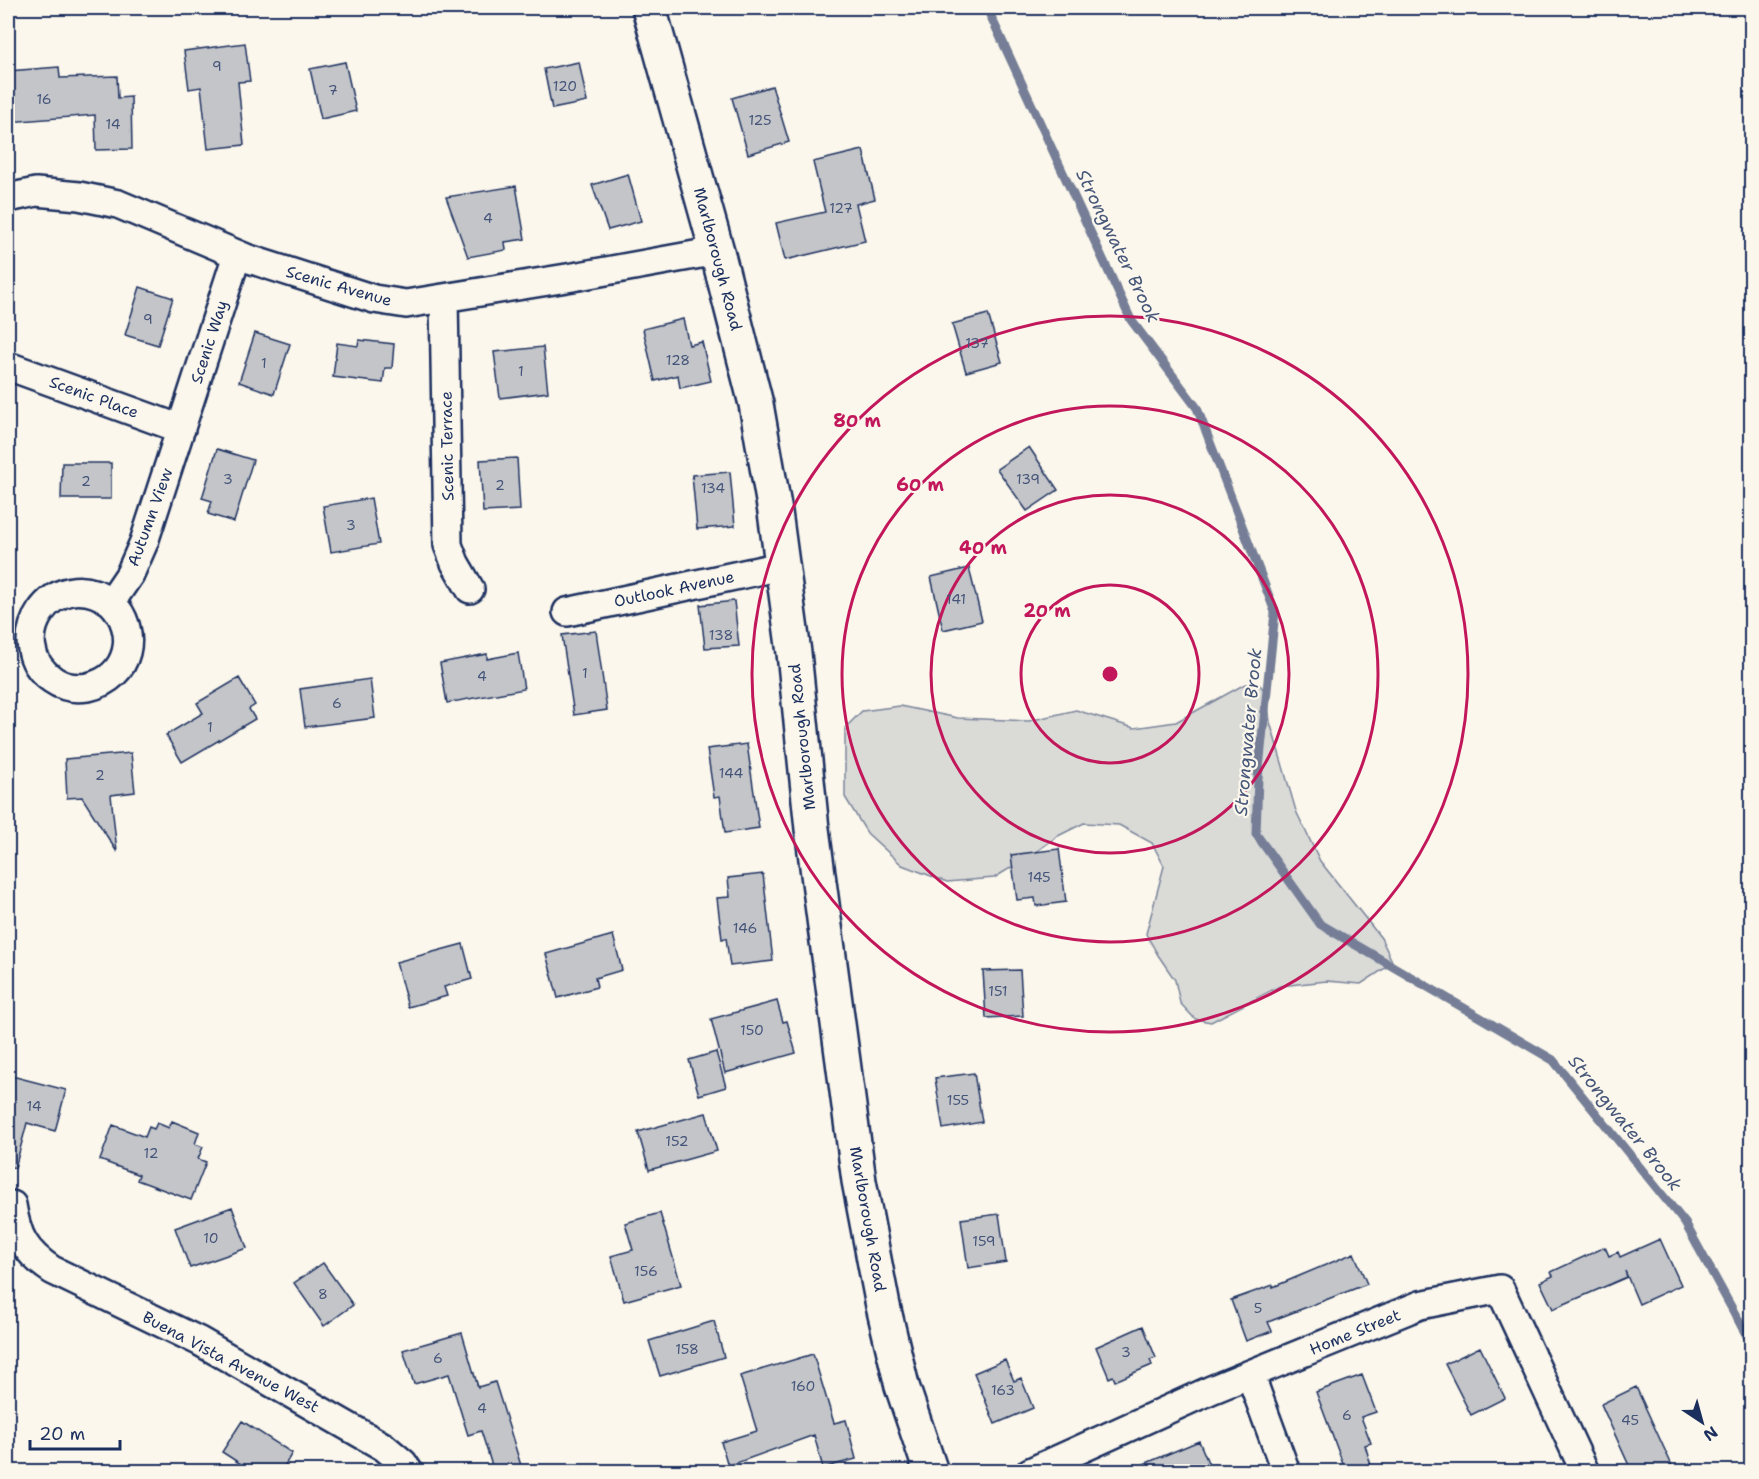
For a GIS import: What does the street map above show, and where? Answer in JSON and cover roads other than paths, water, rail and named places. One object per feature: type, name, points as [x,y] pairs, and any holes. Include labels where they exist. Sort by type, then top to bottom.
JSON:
[{"type":"street","name":"Marlborough Road","points":[[649,8],[717,251],[756,404],[775,512],[794,654],[812,829],[859,1181],[883,1306],[902,1386],[931,1472]]},
{"type":"street","name":"Scenic Avenue","points":[[8,198],[36,192],[79,196],[118,204],[237,255],[374,299],[406,304],[717,251]]},
{"type":"street","name":"Scenic Way","points":[[181,429],[237,255]]},
{"type":"street","name":"Scenic Terrace","points":[[444,298],[448,544],[455,563],[470,589]]},
{"type":"street","name":"Scenic Place","points":[[8,366],[181,429]]},
{"type":"street","name":"Autumn View","points":[[111,602],[137,560],[181,429]]},
{"type":"street","name":"Outlook Avenue","points":[[567,612],[781,566]]},
{"type":"street","name":"Buena Vista Avenue West","points":[[12,1205],[15,1223],[22,1241],[36,1259],[209,1347],[384,1447],[403,1463],[409,1472]]},
{"type":"street","name":"Home Street","points":[[1030,1472],[1250,1374],[1420,1305],[1500,1288],[1586,1472]]},
{"type":"street","points":[[1250,1374],[1286,1472]]},
{"type":"waterway","name":"Strongwater Brook","points":[[987,8],[1131,320],[1197,408],[1275,612],[1258,778],[1256,834],[1320,924],[1553,1060],[1685,1223],[1752,1345]]}]
